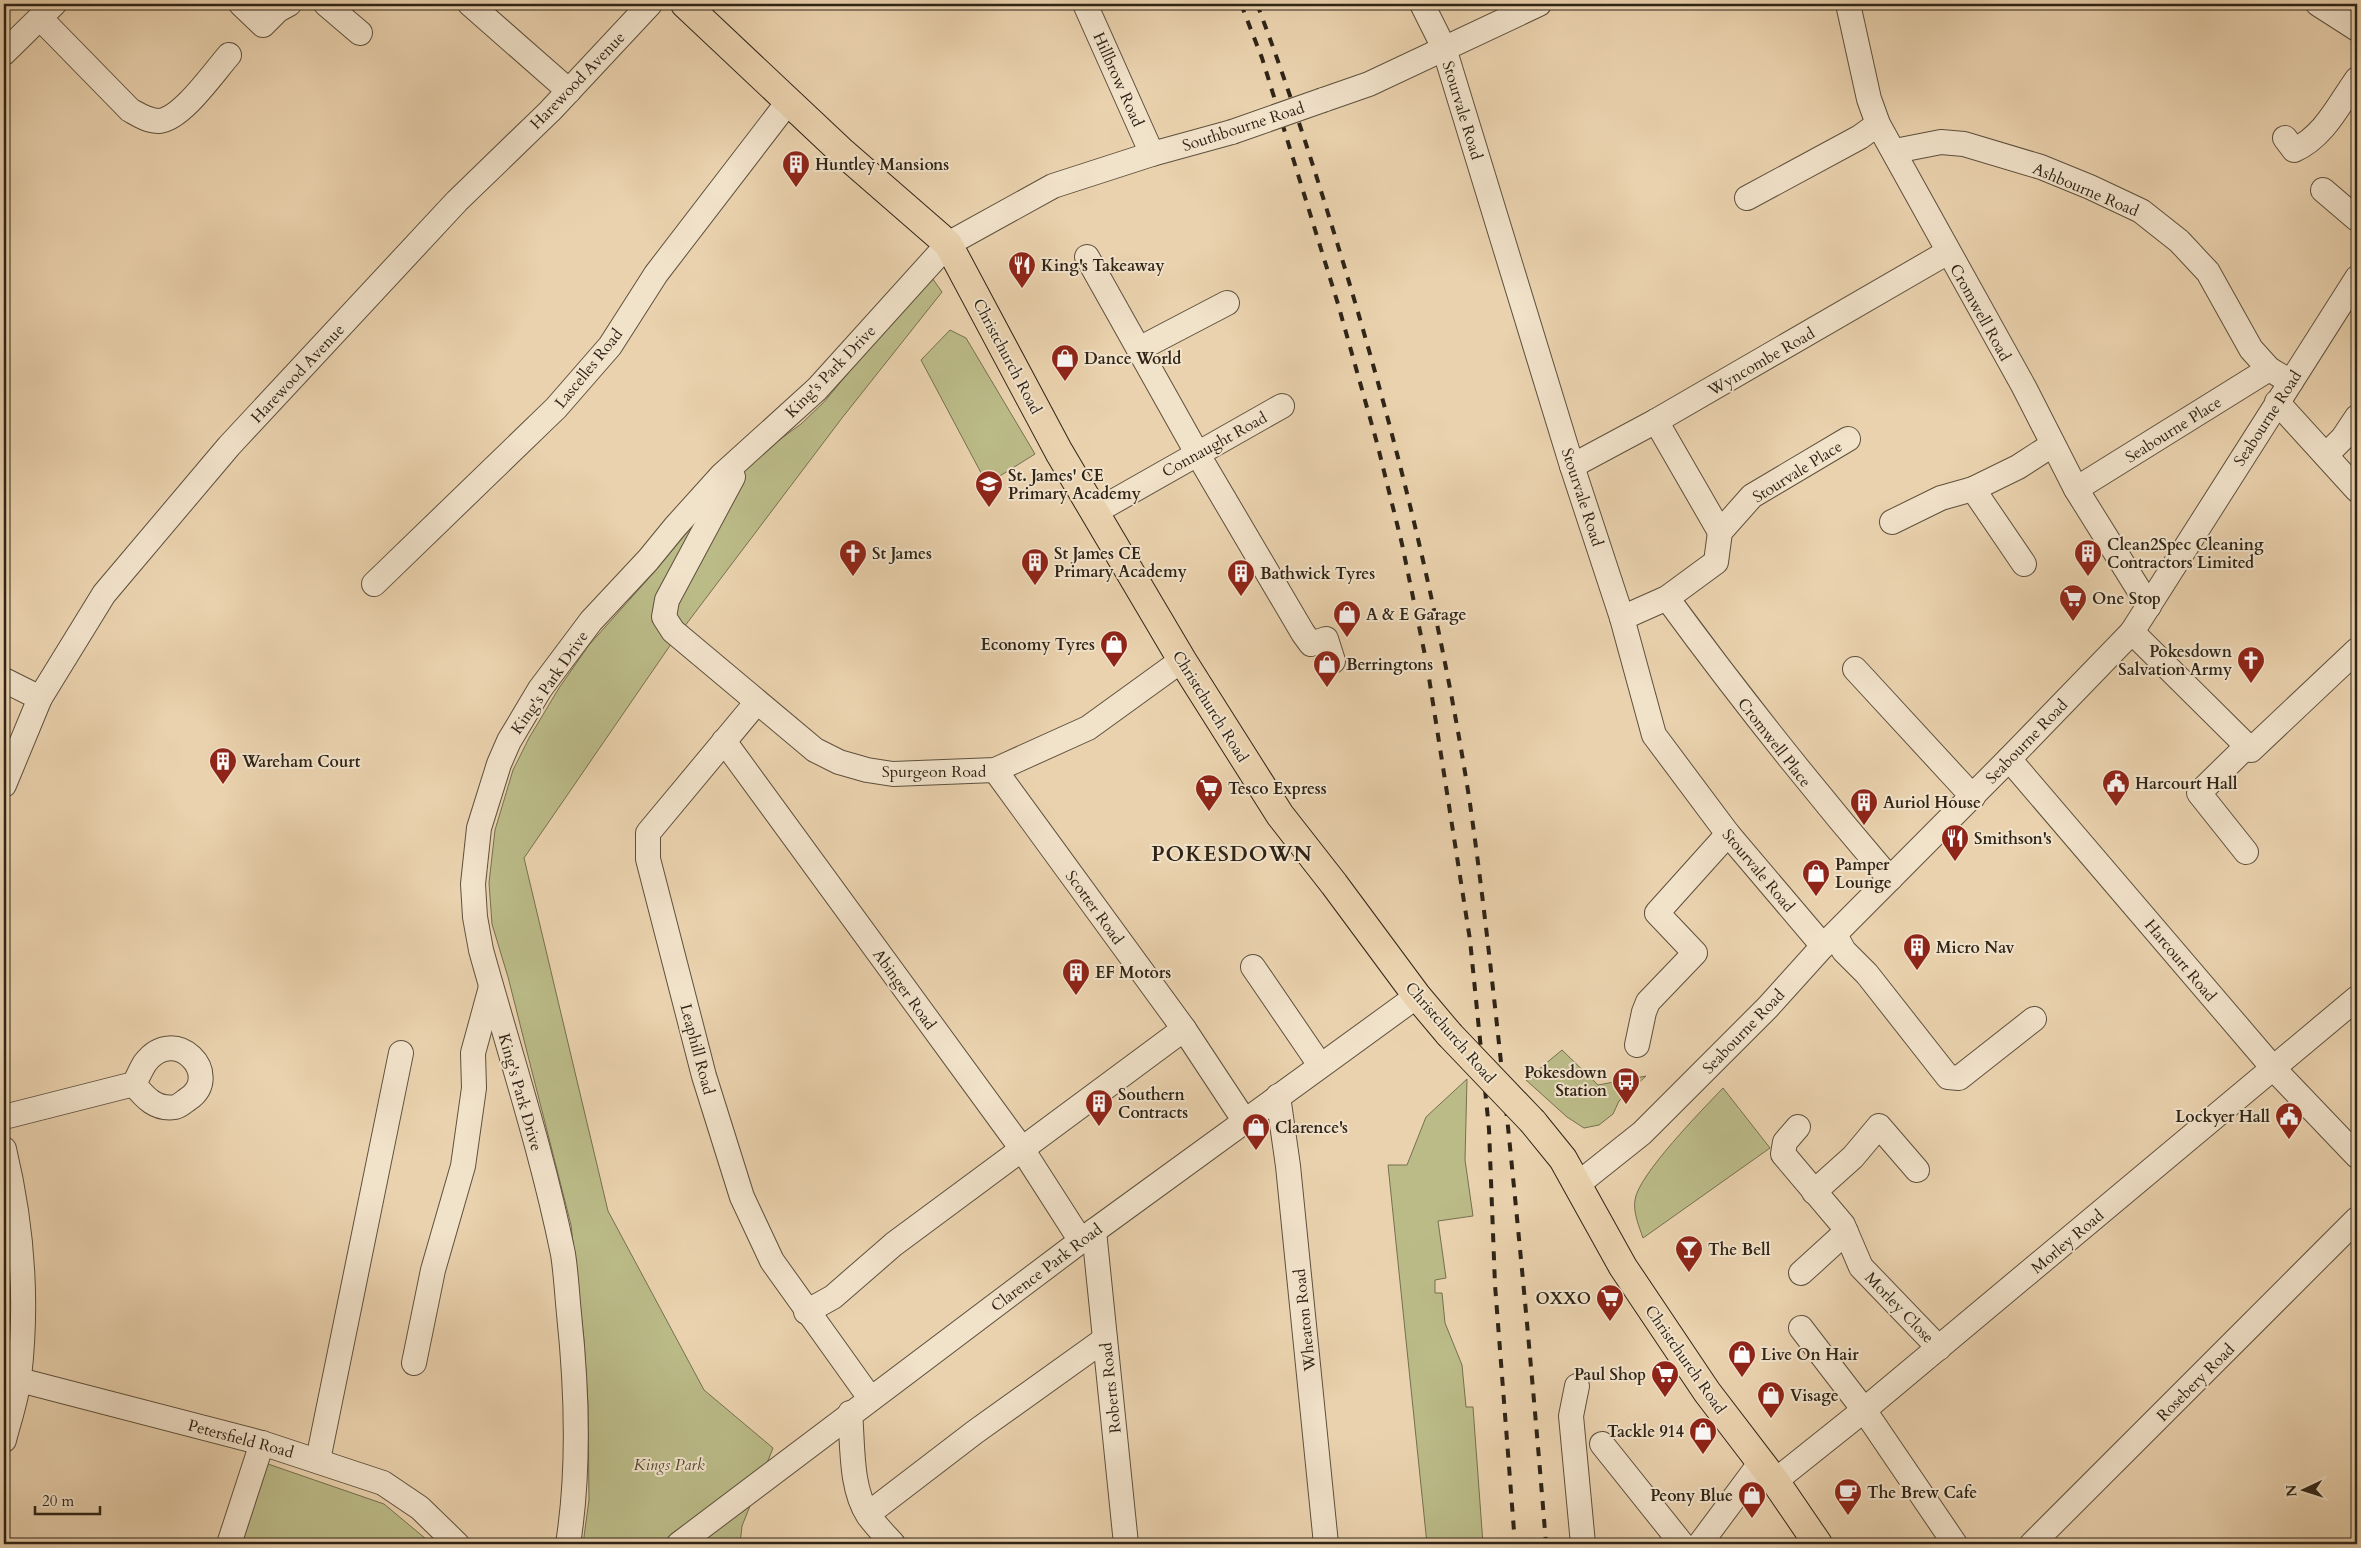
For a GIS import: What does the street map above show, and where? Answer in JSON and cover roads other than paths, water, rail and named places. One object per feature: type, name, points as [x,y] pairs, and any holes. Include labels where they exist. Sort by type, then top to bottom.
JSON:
[{"type":"main road","name":"Christchurch Road","points":[[685,4],[788,102],[948,244],[1059,452],[1182,660],[1280,815],[1417,996],[1449,1034],[1532,1122],[1563,1159],[1623,1267],[1707,1392],[1768,1472],[1818,1544]]},
{"type":"street","points":[[241,4],[263,25],[278,10],[289,4]]},
{"type":"street","points":[[326,4],[360,33]]},
{"type":"street","points":[[470,4],[569,91]]},
{"type":"street","name":"Harewood Avenue","points":[[4,785],[40,698],[104,594],[229,446],[457,201],[569,91],[650,4]]},
{"type":"street","name":"Hillbrow Road","points":[[1085,4],[1152,154]]},
{"type":"street","name":"Stourvale Road","points":[[1422,4],[1444,48],[1572,466],[1622,618],[1654,735],[1728,834],[1829,940],[1844,951],[1867,974],[1948,1077],[1959,1078],[2034,1019]]},
{"type":"street","name":"Southbourne Road","points":[[948,244],[1053,186],[1152,154],[1232,132],[1369,84],[1539,4]]},
{"type":"street","name":"Cromwell Road","points":[[1848,4],[1870,99],[1878,124],[2024,387],[2076,489],[2149,606]]},
{"type":"street","points":[[2318,4],[2357,30]]},
{"type":"street","points":[[4,52],[47,11],[130,110],[147,120],[160,121],[172,116],[187,104],[229,55]]},
{"type":"street","points":[[2285,138],[2294,150],[2308,143],[2330,119],[2357,79]]},
{"type":"street","name":"Lascelles Road","points":[[374,584],[556,408],[604,353],[656,274],[788,102]]},
{"type":"street","points":[[1747,198],[1860,137],[1878,124]]},
{"type":"street","name":"Ashbourne Road","points":[[1895,152],[1941,142],[1964,144],[2041,167],[2141,211],[2179,241],[2208,272],[2251,349],[2269,369],[2290,382]]},
{"type":"street","points":[[2323,190],[2357,219]]},
{"type":"street","name":"King's Park Drive","points":[[568,1544],[576,1472],[576,1423],[572,1341],[563,1256],[547,1182],[491,986],[475,917],[473,884],[479,828],[508,741],[540,689],[591,621],[648,560],[721,476],[817,389],[948,244]]},
{"type":"street","name":"Wyncombe Road","points":[[1572,466],[1656,421],[1948,252]]},
{"type":"street","points":[[1087,257],[1197,453],[1303,633],[1311,644],[1326,639],[1333,661]]},
{"type":"street","name":"Seabourne Road","points":[[1578,1184],[1642,1133],[1768,1007],[1829,940],[1972,797],[2132,632],[2357,278]]},
{"type":"street","points":[[1139,349],[1227,303]]},
{"type":"street","name":"Seabourne Place","points":[[2076,489],[2269,369]]},
{"type":"street","points":[[2277,402],[2357,490]]},
{"type":"street","name":"Connaught Road","points":[[1095,512],[1282,406]]},
{"type":"street","points":[[2326,455],[2343,438],[2357,417]]},
{"type":"street","points":[[1622,618],[1667,598],[1716,562],[1720,532],[1656,421]]},
{"type":"street","name":"Stourvale Place","points":[[1720,532],[1752,496],[1848,439]]},
{"type":"street","points":[[1892,522],[1941,498],[1973,489],[2018,466],[2052,445]]},
{"type":"street","name":"Spurgeon Road","points":[[744,455],[667,600],[664,617],[673,631],[757,702],[815,750],[839,762],[893,774],[995,770],[1088,728],[1182,660]]},
{"type":"street","points":[[1973,489],[2024,564]]},
{"type":"street","name":"Cromwell Place","points":[[1667,598],[1734,689],[1814,791],[1890,879]]},
{"type":"street","points":[[2132,632],[2251,750],[2357,650]]},
{"type":"street","points":[[1856,669],[1972,797]]},
{"type":"street","points":[[4,680],[40,698]]},
{"type":"street","name":"Leaphill Road","points":[[757,702],[648,833],[648,859],[704,1076],[742,1197],[772,1261],[806,1312],[870,1398]]},
{"type":"street","name":"Abinger Road","points":[[724,741],[1088,1236]]},
{"type":"street","points":[[2246,852],[2199,793],[2247,746]]},
{"type":"street","name":"Harcourt Road","points":[[2009,759],[2274,1069],[2357,1156]]},
{"type":"street","name":"Scotter Road","points":[[995,770],[1184,1029],[1244,1120]]},
{"type":"street","points":[[1637,1046],[1641,1023],[1648,1002],[1695,953],[1657,913],[1728,834]]},
{"type":"street","points":[[1253,967],[1320,1065]]},
{"type":"street","points":[[414,1363],[433,1270],[463,1166],[474,1088],[473,1053],[491,986]]},
{"type":"street","name":"Clarence Park Road","points":[[679,1544],[850,1413],[1244,1120],[1417,996]]},
{"type":"street","name":"Morley Road","points":[[1700,1544],[1768,1472],[1864,1410],[2357,998]]},
{"type":"street","points":[[806,1312],[833,1297],[894,1244],[1184,1029]]},
{"type":"street","points":[[318,1460],[401,1053]]},
{"type":"street","points":[[4,1117],[134,1084]]},
{"type":"street","name":"Wheaton Road","points":[[1278,1096],[1288,1166],[1326,1544]]},
{"type":"street","points":[[1814,1192],[1854,1157],[1879,1126],[1917,1170]]},
{"type":"street","name":"Morley Close","points":[[1798,1127],[1785,1142],[1783,1154],[1843,1225],[1861,1267],[1939,1348]]},
{"type":"street","points":[[4,1149],[19,1229],[23,1271],[24,1316],[12,1377],[4,1440]]},
{"type":"street","name":"Rosebery Road","points":[[2032,1544],[2357,1219]]},
{"type":"street","points":[[1801,1273],[1846,1232]]},
{"type":"street","name":"Roberts Road","points":[[1088,1236],[1105,1339],[1126,1544]]},
{"type":"street","points":[[1801,1328],[1864,1410],[1955,1544]]},
{"type":"street","points":[[868,1514],[976,1432],[1105,1339]]},
{"type":"street","name":"Petersfield Road","points":[[12,1377],[262,1443],[383,1483],[420,1508],[457,1544]]},
{"type":"street","points":[[1577,1386],[1571,1416],[1583,1544]]},
{"type":"street","points":[[850,1413],[856,1477],[868,1514],[893,1544]]},
{"type":"street","points":[[228,1544],[262,1443]]},
{"type":"street","points":[[1602,1444],[1682,1544]]},
{"type":"railway","points":[[1241,4],[1262,58],[1338,304],[1377,443],[1402,544],[1427,665],[1470,940],[1489,1129],[1495,1285],[1515,1544]]},
{"type":"railway","points":[[1257,4],[1307,148],[1376,375],[1412,514],[1457,726],[1475,838],[1495,1003],[1523,1283],[1546,1544]]},
{"type":"place","name":"Huntley Mansions","points":[[796,188]]},
{"type":"place","name":"King's Takeaway","points":[[1022,289]]},
{"type":"place","name":"Dance World","points":[[1065,382]]},
{"type":"place","name":"St. James' CE Primary Academy","points":[[989,508]]},
{"type":"place","name":"St James","points":[[853,577]]},
{"type":"place","name":"Clean2Spec Cleaning Contractors Limited","points":[[2088,577]]},
{"type":"place","name":"St James CE Primary Academy","points":[[1035,586]]},
{"type":"place","name":"Bathwick Tyres","points":[[1241,597]]},
{"type":"place","name":"One Stop","points":[[2073,622]]},
{"type":"place","name":"A & E Garage","points":[[1347,638]]},
{"type":"place","name":"Economy Tyres","points":[[1114,668]]},
{"type":"place","name":"Pokesdown Salvation Army","points":[[2251,684]]},
{"type":"place","name":"Berringtons","points":[[1327,688]]},
{"type":"place","name":"Wareham Court","points":[[223,785]]},
{"type":"place","name":"Harcourt Hall","points":[[2116,807]]},
{"type":"place","name":"Tesco Express","points":[[1209,812]]},
{"type":"place","name":"Auriol House","points":[[1864,826]]},
{"type":"place","name":"Smithson's","points":[[1955,862]]},
{"type":"place","name":"Pamper Lounge","points":[[1816,897]]},
{"type":"place","name":"Micro Nav","points":[[1917,971]]},
{"type":"place","name":"EF Motors","points":[[1076,996]]},
{"type":"place","name":"Pokesdown Station","points":[[1626,1105]]},
{"type":"place","name":"Southern Contracts","points":[[1099,1127]]},
{"type":"place","name":"Lockyer Hall","points":[[2289,1140]]},
{"type":"place","name":"Clarence's","points":[[1256,1151]]},
{"type":"place","name":"The Bell","points":[[1689,1273]]},
{"type":"place","name":"OXXO","points":[[1610,1322]]},
{"type":"place","name":"Live On Hair","points":[[1742,1378]]},
{"type":"place","name":"Paul Shop","points":[[1665,1398]]},
{"type":"place","name":"Visage","points":[[1771,1419]]},
{"type":"place","name":"Tackle 914","points":[[1703,1455]]},
{"type":"place","name":"The Brew Cafe","points":[[1848,1516]]},
{"type":"place","name":"Peony Blue","points":[[1752,1519]]},
{"type":"district","name":"POKESDOWN","points":[[1232,854]]},
{"type":"park label","name":"Kings Park","points":[[669,1464]]}]
